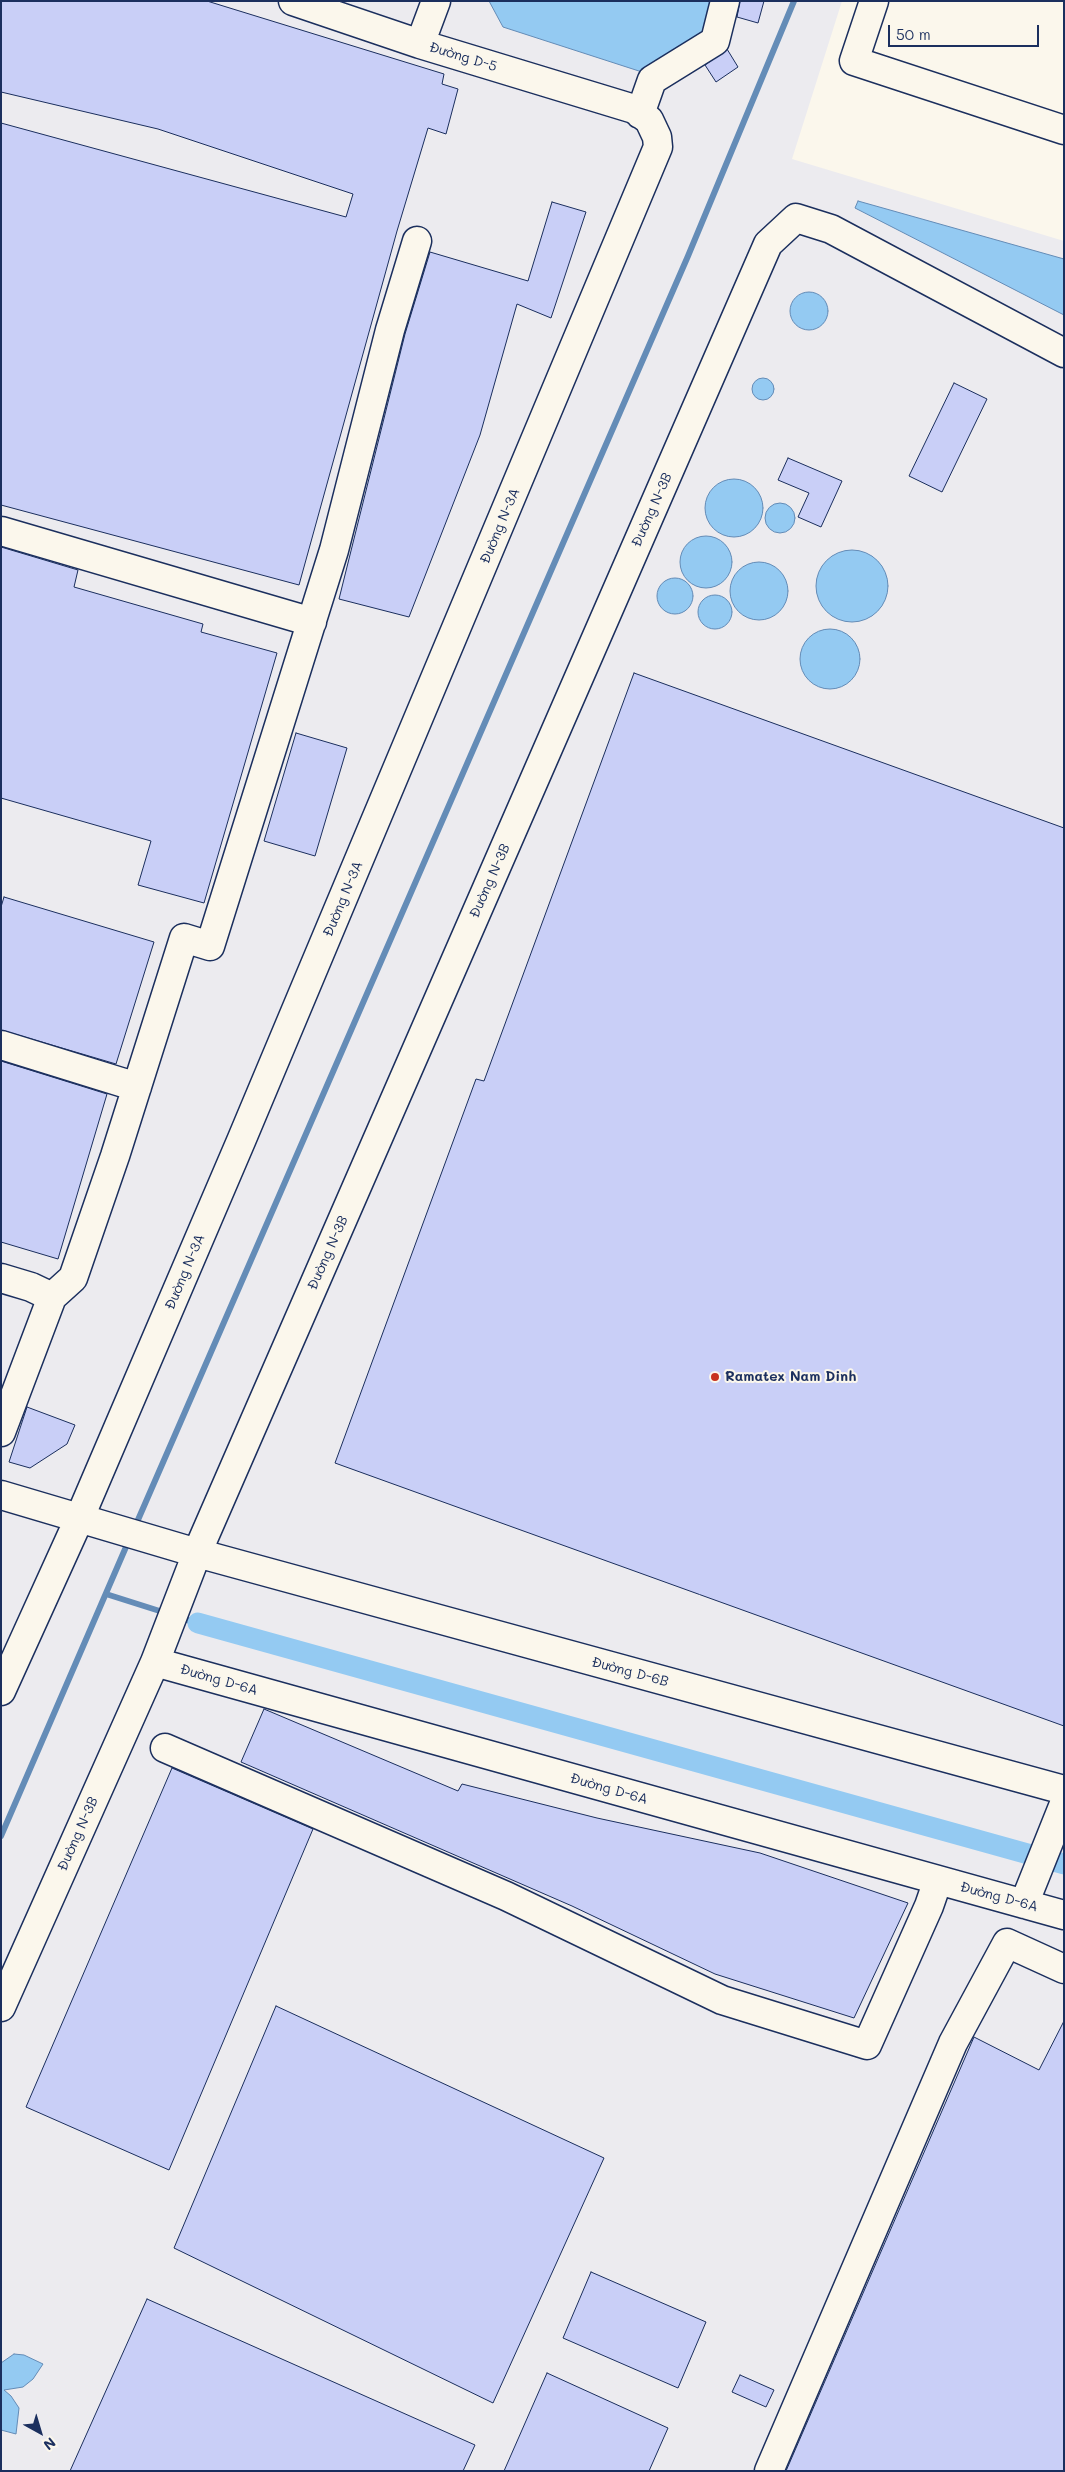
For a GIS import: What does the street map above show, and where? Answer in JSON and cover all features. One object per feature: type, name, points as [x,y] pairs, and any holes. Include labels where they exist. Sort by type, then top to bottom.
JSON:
[{"type":"street","name":"Đường D-5","points":[[293,1],[420,44],[637,112]]},
{"type":"street","points":[[420,44],[436,1]]},
{"type":"street","points":[[637,112],[652,80],[715,41],[726,1]]},
{"type":"street","points":[[874,1],[854,61],[1064,130]]},
{"type":"street","name":"Đường N-3A","points":[[1,1690],[80,1517],[241,1141],[652,164],[658,147],[656,137],[649,120],[637,112]]},
{"type":"street","name":"Đường N-3B","points":[[1,2007],[159,1650],[197,1554],[768,244],[796,218],[831,229],[1064,353]]},
{"type":"street","points":[[1,1432],[52,1297],[73,1278],[137,1087],[184,938],[210,946],[334,550],[390,330],[417,241]]},
{"type":"street","points":[[1,531],[312,622]]},
{"type":"street","points":[[1,1045],[137,1087]]},
{"type":"street","points":[[1,1278],[31,1287],[52,1297]]},
{"type":"street","name":"Đường D-6B","points":[[1,1495],[110,1526],[197,1554],[1064,1790]]},
{"type":"street","name":"Đường D-6A","points":[[159,1650],[938,1880],[1064,1915]]},
{"type":"street","points":[[165,1748],[506,1896],[722,2000],[867,2045],[938,1880]]},
{"type":"street","points":[[1024,1904],[1064,1804]]},
{"type":"street","points":[[768,2471],[953,2043],[1007,1943],[1064,1969]]},
{"type":"shaded area","points":[[1,1],[842,1],[792,159],[1064,241],[1064,2471],[1,2471]]},
{"type":"water","points":[[489,1],[713,1],[704,39],[642,72],[503,27]]},
{"type":"water","points":[[858,201],[1064,259],[1064,315],[855,208]]},
{"type":"water","points":[[809,292],[823,297],[828,311],[823,325],[809,330],[795,325],[790,311],[795,297]]},
{"type":"water","points":[[763,378],[771,381],[774,389],[771,397],[763,400],[755,397],[752,389],[755,381]]},
{"type":"water","points":[[734,479],[750,484],[758,492],[763,508],[758,524],[750,532],[734,537],[718,532],[710,524],[705,508],[710,492],[718,484]]},
{"type":"water","points":[[780,503],[786,504],[794,512],[794,524],[786,532],[780,533],[774,532],[766,524],[765,518],[766,512],[774,504]]},
{"type":"water","points":[[701,536],[711,536],[721,540],[728,547],[732,562],[728,577],[721,584],[711,588],[701,588],[691,584],[684,577],[680,567],[680,557],[684,547],[691,540]]},
{"type":"water","points":[[859,550],[878,560],[886,572],[888,586],[886,600],[878,612],[866,620],[845,622],[826,612],[818,600],[816,579],[826,560],[838,552]]},
{"type":"water","points":[[759,562],[775,567],[783,575],[788,591],[783,607],[775,615],[759,620],[743,615],[735,607],[730,591],[735,575],[743,567]]},
{"type":"water","points":[[675,578],[687,584],[693,596],[687,608],[675,614],[663,608],[657,596],[663,584]]},
{"type":"water","points":[[715,595],[722,596],[727,600],[731,605],[731,619],[727,624],[722,628],[715,629],[708,628],[703,624],[699,619],[698,612],[699,605],[703,600],[708,596]]},
{"type":"water","points":[[824,629],[836,629],[847,634],[855,642],[860,653],[858,671],[847,684],[836,689],[824,689],[813,684],[805,676],[800,665],[800,653],[805,642],[813,634]]},
{"type":"water","points":[[14,2354],[24,2355],[43,2364],[33,2379],[23,2387],[4,2390],[11,2396],[19,2408],[16,2434],[1,2430],[1,2363]]},
{"type":"building","points":[[1,1],[207,1],[444,74],[442,84],[458,89],[446,134],[428,128],[397,231],[299,585],[1,505],[1,123],[346,217],[353,194],[158,129],[1,92]]},
{"type":"building","points":[[740,1],[764,1],[758,23],[737,17]]},
{"type":"building","points":[[727,49],[738,67],[716,82],[705,65]]},
{"type":"building","points":[[552,202],[586,212],[551,318],[517,304],[480,435],[409,617],[339,599],[405,334],[430,252],[528,281]]},
{"type":"building","points":[[954,383],[987,399],[942,492],[909,476]]},
{"type":"building","points":[[788,458],[842,481],[821,527],[798,517],[809,493],[778,480]]},
{"type":"building","points":[[1,547],[78,570],[74,587],[203,624],[201,632],[277,653],[204,903],[138,885],[151,841],[1,798]]},
{"type":"building","points":[[634,673],[1064,828],[1064,1726],[335,1463],[476,1079],[484,1081]]},
{"type":"building","points":[[296,733],[347,748],[315,856],[264,841]]},
{"type":"building","points":[[4,897],[154,942],[116,1064],[1,1030],[1,907]]},
{"type":"building","points":[[1,1061],[107,1094],[58,1259],[1,1242]]},
{"type":"building","points":[[27,1407],[75,1425],[67,1444],[30,1468],[9,1462]]},
{"type":"building","points":[[264,1709],[458,1791],[462,1784],[597,1818],[760,1853],[908,1903],[854,2018],[715,1974],[572,1906],[241,1762]]},
{"type":"building","points":[[172,1768],[313,1829],[169,2170],[26,2107]]},
{"type":"building","points":[[276,2006],[604,2158],[493,2403],[174,2248]]},
{"type":"building","points":[[1064,2021],[1064,2471],[786,2471],[974,2037],[1039,2070]]},
{"type":"building","points":[[591,2272],[706,2322],[678,2388],[563,2338]]},
{"type":"building","points":[[147,2299],[475,2445],[463,2471],[70,2471]]},
{"type":"building","points":[[547,2373],[668,2428],[649,2471],[504,2471]]},
{"type":"building","points":[[740,2375],[774,2390],[766,2407],[732,2392]]},
{"type":"waterway","points":[[134,1529],[688,256],[794,1]]},
{"type":"waterway","points":[[1,1836],[129,1540]]},
{"type":"waterway","points":[[106,1594],[166,1613]]},
{"type":"waterway","points":[[180,1618],[198,1623]]},
{"type":"waterway","points":[[198,1623],[1064,1864]]},
{"type":"place","name":"Ramatex Nam Dinh","points":[[715,1377]]}]
